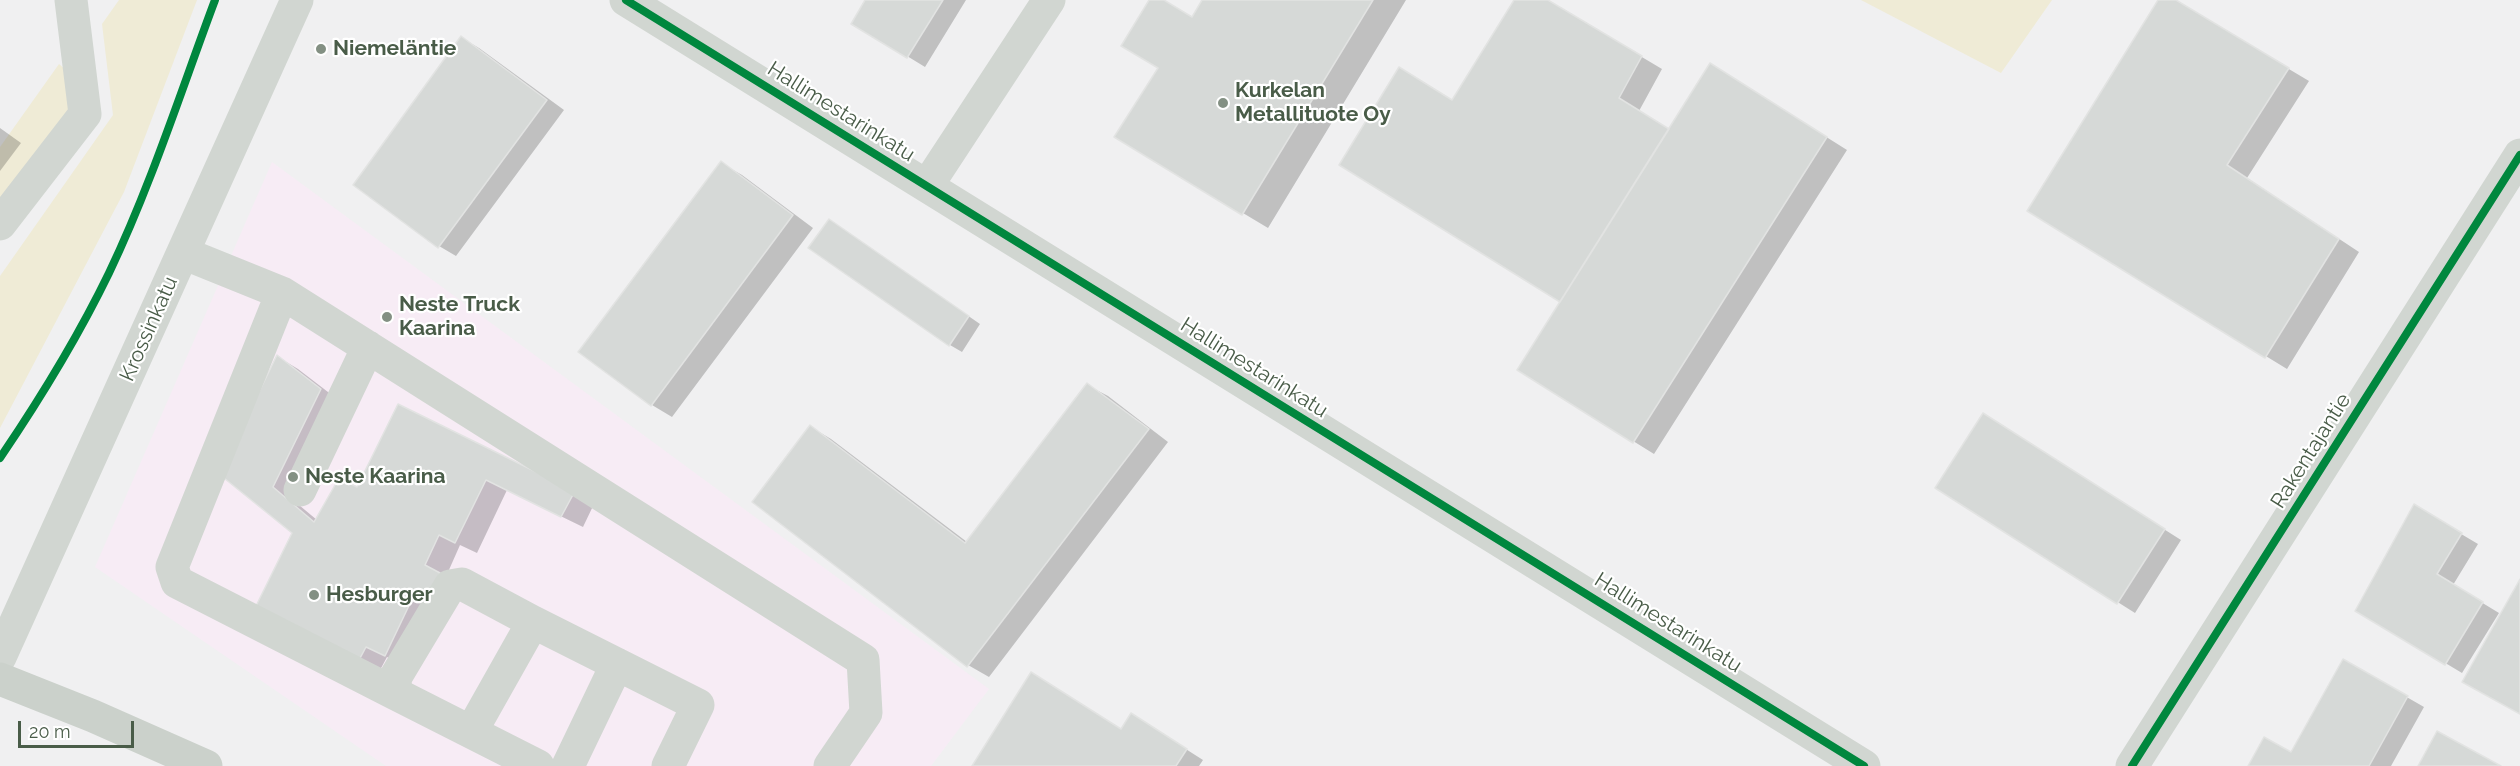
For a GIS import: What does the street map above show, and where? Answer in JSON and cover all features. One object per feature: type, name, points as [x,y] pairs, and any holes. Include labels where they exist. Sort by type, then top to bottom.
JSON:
[{"type":"main road","points":[[0,679],[93,716],[206,766]]},
{"type":"street","points":[[0,224],[85,114],[72,0]]},
{"type":"street","name":"Krossinkatu","points":[[0,657],[297,0]]},
{"type":"street","name":"Hallimestarinkatu","points":[[626,0],[1864,766]]},
{"type":"street","points":[[927,186],[1049,0]]},
{"type":"street","name":"Rakentajantie","points":[[2132,766],[2520,155]]},
{"type":"street","points":[[183,253],[282,293],[863,660],[866,713],[830,766]]},
{"type":"street","points":[[282,293],[172,567],[177,582],[538,766]]},
{"type":"street","points":[[300,490],[368,347]]},
{"type":"street","points":[[396,694],[395,678],[450,586],[462,584],[532,622],[698,705],[668,766]]},
{"type":"street","points":[[471,732],[532,622]]},
{"type":"street","points":[[568,766],[617,664]]},
{"type":"shaded area","points":[[119,0],[197,0],[124,192],[0,428],[0,276],[113,115],[102,24]]},
{"type":"shaded area","points":[[1861,0],[2052,0],[2001,73]]},
{"type":"shaded area","points":[[59,64],[73,76],[68,120],[0,216],[0,147]]},
{"type":"shaded area","points":[[272,162],[989,689],[931,766],[386,766],[95,567]]},
{"type":"building","points":[[865,0],[943,0],[907,58],[851,24]]},
{"type":"building","name":"Kurkelan Metallituote Oy","points":[[1149,0],[1164,0],[1192,17],[1202,0],[1373,0],[1242,215],[1114,137],[1158,68],[1121,46]]},
{"type":"building","points":[[1514,0],[1548,0],[1642,56],[1619,98],[1669,129],[1560,302],[1339,165],[1399,67],[1452,100]]},
{"type":"building","points":[[2158,0],[2176,0],[2289,68],[2227,165],[2339,239],[2265,358],[2027,211]]},
{"type":"building","points":[[461,36],[547,100],[438,248],[353,185]]},
{"type":"building","points":[[1710,63],[1827,137],[1633,443],[1517,370]]},
{"type":"building","points":[[721,161],[793,215],[651,406],[578,352]]},
{"type":"building","points":[[829,219],[969,316],[949,346],[808,248]]},
{"type":"building","points":[[277,355],[321,389],[273,487],[314,522],[339,478],[357,487],[398,404],[575,491],[561,517],[486,480],[455,543],[439,535],[425,565],[440,573],[427,599],[415,593],[385,656],[366,647],[358,662],[254,610],[292,533],[219,474]]},
{"type":"building","points":[[1087,383],[1149,429],[967,667],[752,502],[810,425],[965,543]]},
{"type":"building","points":[[1983,413],[2165,529],[2117,604],[1935,488]]},
{"type":"building","points":[[2414,504],[2462,533],[2437,574],[2483,602],[2445,665],[2355,611]]},
{"type":"building","points":[[2520,579],[2520,714],[2462,682]]},
{"type":"building","points":[[2343,659],[2408,696],[2369,766],[2248,766],[2264,737],[2291,752]]},
{"type":"building","points":[[1031,672],[1121,729],[1131,713],[1187,749],[1176,766],[972,766]]},
{"type":"building","points":[[2437,731],[2501,766],[2418,766]]},
{"type":"cycle path","points":[[0,458],[58,367],[109,273],[152,172],[215,0]]},
{"type":"cycle path","points":[[626,0],[1864,766]]},
{"type":"cycle path","points":[[2132,766],[2520,155]]},
{"type":"place","name":"Niemeläntie","points":[[321,49]]},
{"type":"place","name":"Kurkelan Metallituote Oy","points":[[1223,103]]},
{"type":"place","name":"Neste Truck Kaarina","points":[[387,317]]},
{"type":"place","name":"Neste Kaarina","points":[[293,477]]},
{"type":"place","name":"Hesburger","points":[[314,595]]}]
